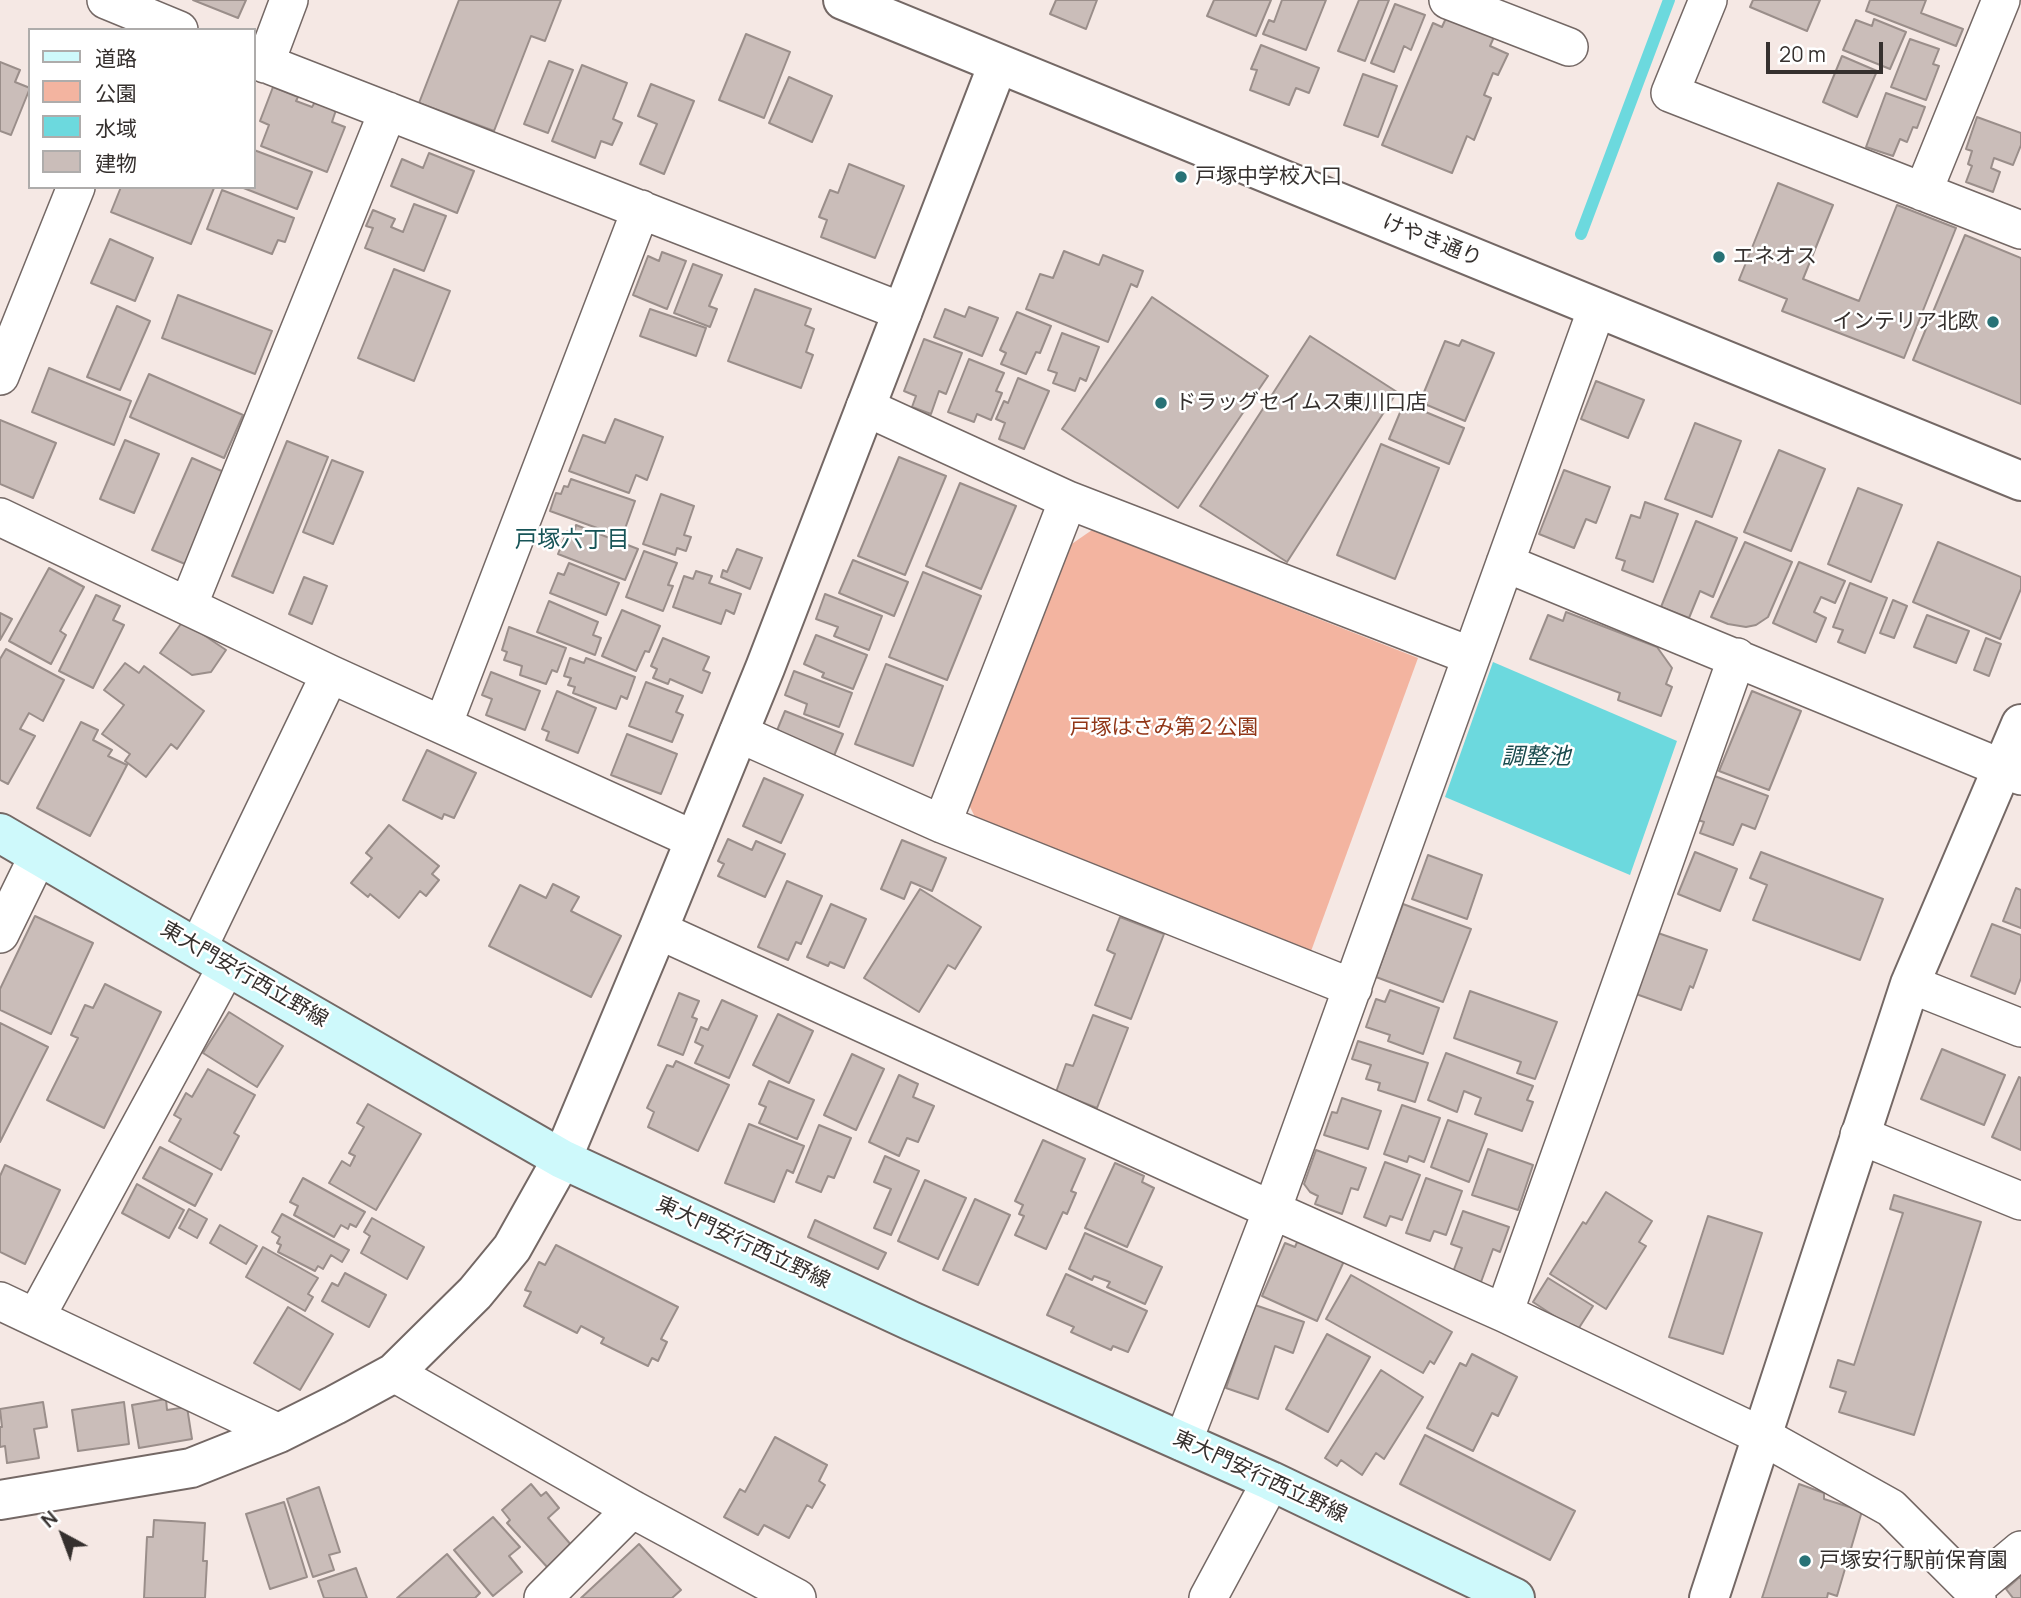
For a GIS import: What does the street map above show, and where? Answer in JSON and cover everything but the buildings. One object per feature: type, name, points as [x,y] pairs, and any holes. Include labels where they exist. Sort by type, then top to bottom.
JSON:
[{"type":"main road","name":"東大門安行西立野線","points":[[0,833],[562,1159],[911,1321],[1270,1481],[1515,1598]]},
{"type":"street","points":[[106,0],[141,23],[169,28]]},
{"type":"street","points":[[289,0],[260,61],[902,312]]},
{"type":"street","name":"けやき通り","points":[[843,0],[2021,481]]},
{"type":"street","points":[[1448,0],[1569,47]]},
{"type":"street","points":[[1708,0],[1670,93],[2021,230]]},
{"type":"street","points":[[1923,192],[2001,0]]},
{"type":"street","points":[[0,1500],[191,1468],[278,1433],[335,1405],[394,1373],[475,1293],[512,1248],[562,1159],[695,840],[998,64]]},
{"type":"street","points":[[188,606],[388,111]]},
{"type":"street","points":[[0,376],[74,189]]},
{"type":"street","points":[[443,725],[641,209]]},
{"type":"street","points":[[1183,1442],[1272,1210],[1597,308]]},
{"type":"street","points":[[865,407],[1068,500],[1471,656]]},
{"type":"street","points":[[942,824],[1068,500]]},
{"type":"street","points":[[0,517],[330,674],[695,840]]},
{"type":"street","points":[[1505,563],[2012,772]]},
{"type":"street","points":[[1504,1313],[1737,657]]},
{"type":"street","points":[[36,1317],[213,957],[330,674]]},
{"type":"street","points":[[1709,1598],[1910,984],[2012,772],[2021,724]]},
{"type":"street","points":[[738,733],[942,824],[1353,988]]},
{"type":"street","points":[[0,934],[38,856]]},
{"type":"street","points":[[658,930],[1504,1313],[1762,1436],[1891,1508],[1975,1594],[2021,1550]]},
{"type":"street","points":[[1910,984],[2021,1028]]},
{"type":"street","points":[[1859,1135],[2021,1201]]},
{"type":"street","points":[[0,1301],[278,1433]]},
{"type":"street","points":[[394,1373],[632,1509],[797,1598]]},
{"type":"street","points":[[1209,1598],[1270,1481]]},
{"type":"street","points":[[543,1598],[632,1509]]},
{"type":"green space","name":"戸塚はさみ第２公園","points":[[1092,530],[1418,658],[1310,954],[980,827],[965,797],[1063,550]]},
{"type":"water","name":"調整池","points":[[1493,662],[1677,741],[1630,875],[1445,797]]},
{"type":"waterway","points":[[1581,234],[1669,0]]},
{"type":"place","name":"戸塚中学校入口","points":[[1181,177]]},
{"type":"place","name":"エネオス","points":[[1719,257]]},
{"type":"place","name":"インテリア北欧","points":[[1993,322]]},
{"type":"place","name":"ドラッグセイムス東川口店","points":[[1161,403]]},
{"type":"place","name":"戸塚安行駅前保育園","points":[[1805,1561]]},
{"type":"district","name":"戸塚六丁目","points":[[572,541]]}]
